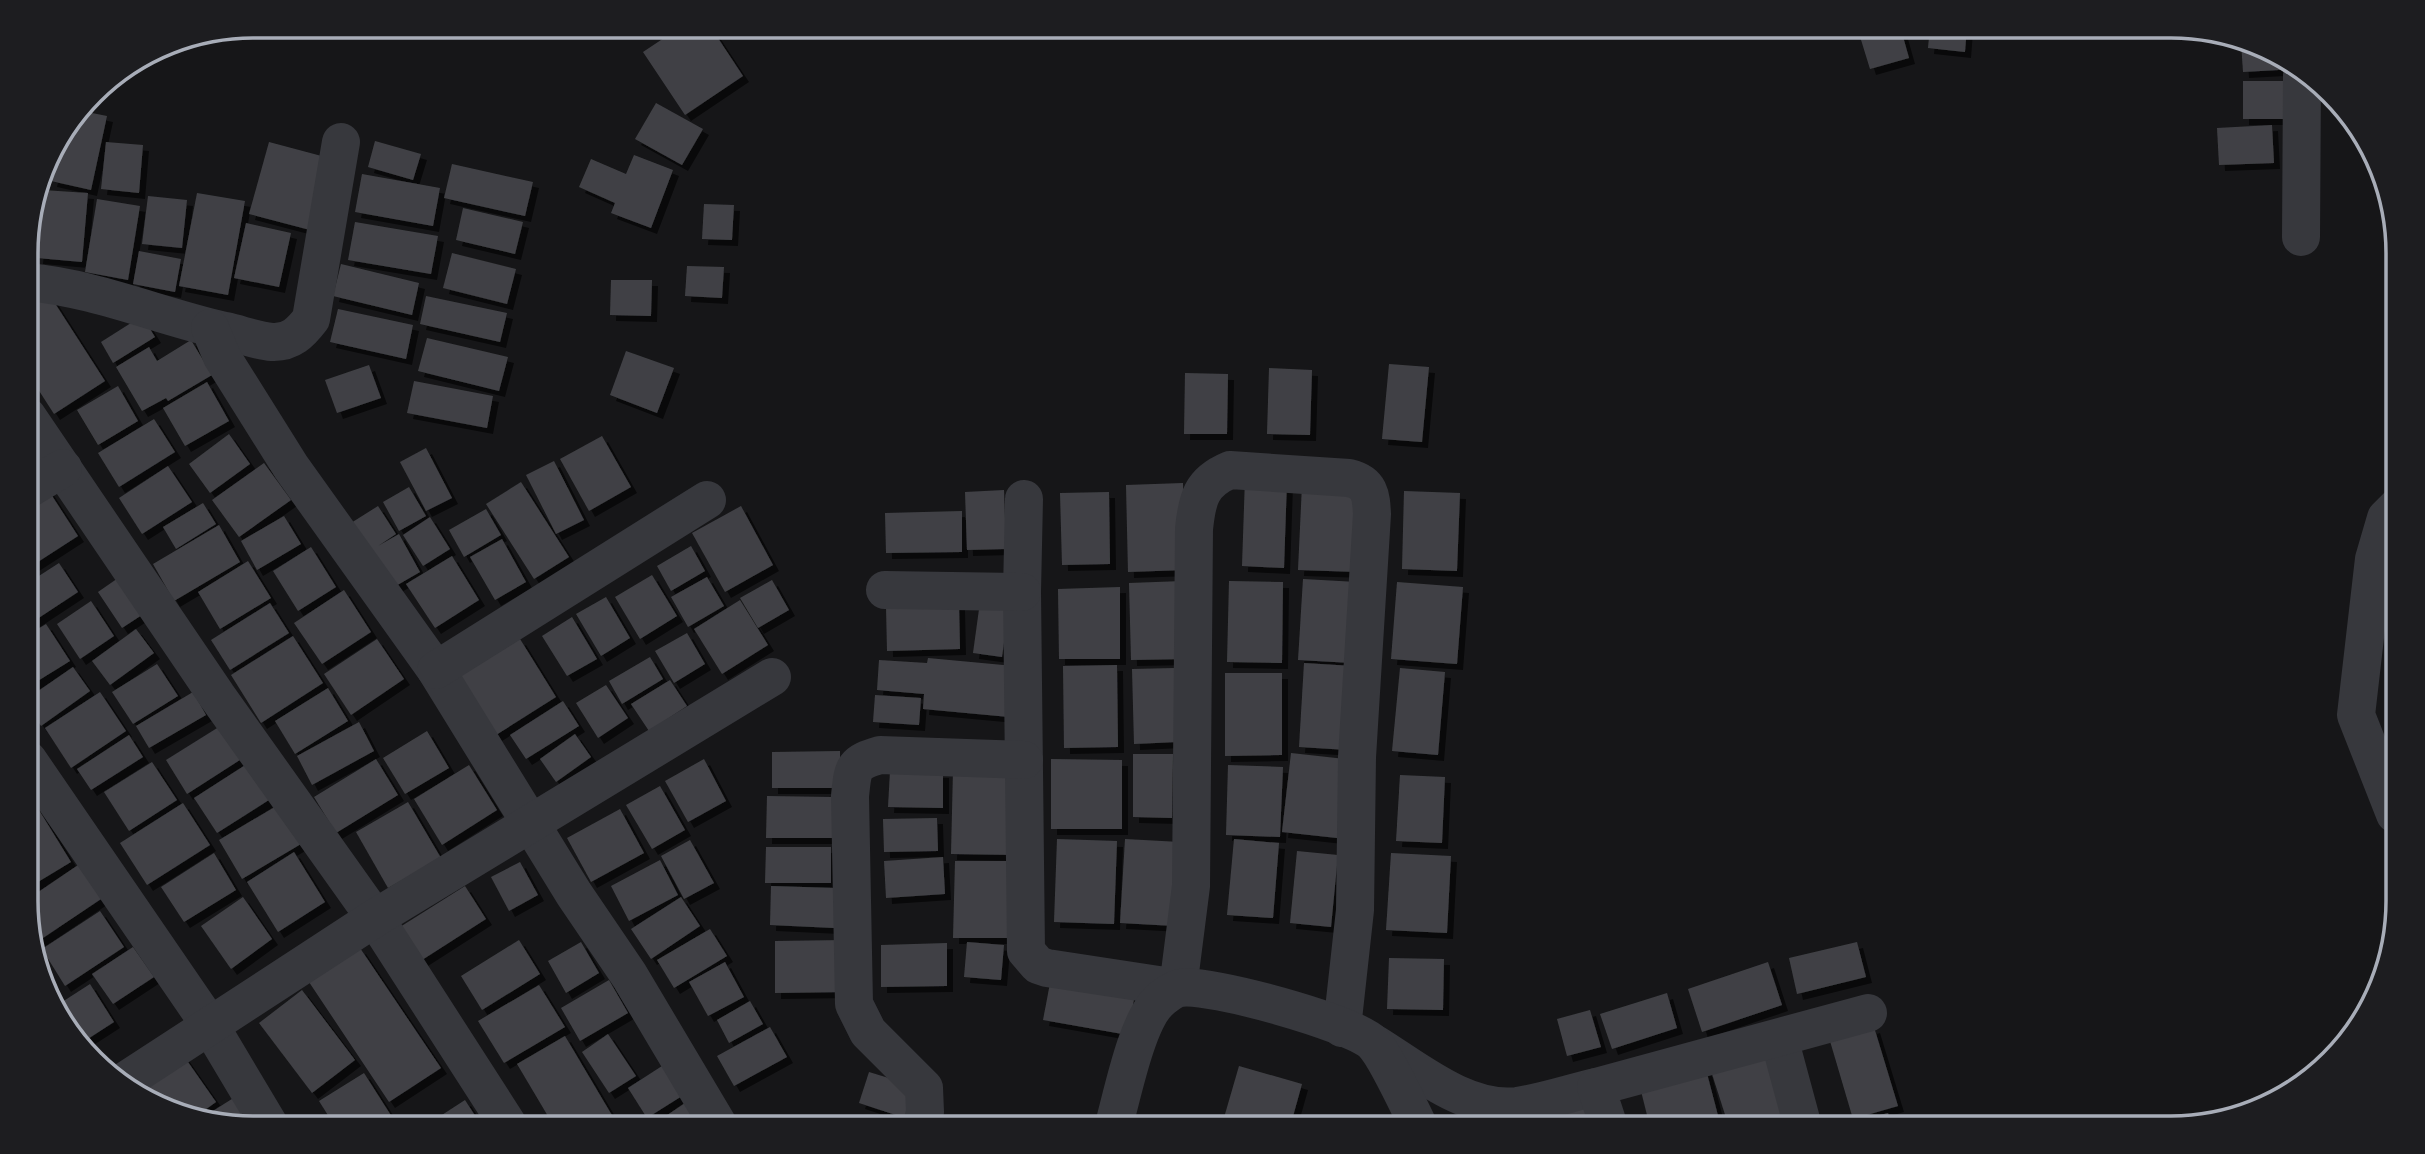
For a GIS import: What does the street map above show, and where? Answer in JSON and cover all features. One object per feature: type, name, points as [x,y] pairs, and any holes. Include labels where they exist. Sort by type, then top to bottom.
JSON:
[{"type":"street","points":[[2301,237],[2302,83]]},
{"type":"street","points":[[39,285],[136,305],[211,328],[272,342],[300,333],[311,319],[341,142]]},
{"type":"street","points":[[211,328],[222,356],[291,467],[436,670],[574,894],[629,975],[713,1116]]},
{"type":"street","points":[[39,433],[217,696],[375,918],[502,1116]]},
{"type":"street","points":[[39,483],[63,468]]},
{"type":"street","points":[[1117,1116],[1145,1023],[1157,1003],[1178,988],[1191,886],[1194,529],[1200,491],[1216,476],[1230,470],[1349,478],[1362,481],[1369,490],[1372,514],[1357,757],[1355,910],[1358,1035],[1411,1115]]},
{"type":"street","points":[[1024,499],[1022,592],[1026,951],[1038,965],[1178,988],[1230,993],[1358,1035],[1474,1101],[1514,1106],[1596,1087],[1868,1013]]},
{"type":"street","points":[[436,670],[707,500]]},
{"type":"street","points":[[2386,518],[2374,559],[2356,715],[2386,791]]},
{"type":"street","points":[[885,590],[1022,592]]},
{"type":"street","points":[[131,1077],[375,918],[772,677]]},
{"type":"street","points":[[924,1116],[924,1088],[869,1032],[854,1004],[850,796],[853,770],[861,761],[880,755],[1024,760]]},
{"type":"street","points":[[39,776],[209,1024],[264,1116]]},
{"type":"street","points":[[1779,1038],[1800,1115]]},
{"type":"street","points":[[1596,1087],[1605,1115]]},
{"type":"street","points":[[1446,1115],[1474,1101]]},
{"type":"building","points":[[664,38],[718,38],[743,76],[685,115],[643,52]]},
{"type":"building","points":[[1860,38],[1903,38],[1909,58],[1870,69]]},
{"type":"building","points":[[1929,38],[1966,38],[1965,52],[1928,48]]},
{"type":"building","points":[[2242,51],[2283,70],[2243,72]]},
{"type":"building","points":[[2243,81],[2291,81],[2291,119],[2243,119]]},
{"type":"building","points":[[656,103],[703,129],[682,165],[635,139]]},
{"type":"building","points":[[92,113],[107,116],[91,190],[52,181],[67,146]]},
{"type":"building","points":[[2272,125],[2274,163],[2219,165],[2217,128]]},
{"type":"building","points":[[375,141],[421,154],[413,180],[368,167]]},
{"type":"building","points":[[106,142],[143,145],[139,193],[101,189]]},
{"type":"building","points":[[269,142],[329,158],[310,230],[249,214]]},
{"type":"building","points":[[634,155],[673,170],[651,228],[611,213],[615,203],[579,187],[591,159],[626,174]]},
{"type":"building","points":[[452,164],[533,182],[525,216],[444,198]]},
{"type":"building","points":[[362,174],[440,188],[433,226],[355,212]]},
{"type":"building","points":[[49,190],[88,193],[82,262],[39,258],[40,226]]},
{"type":"building","points":[[197,193],[245,201],[228,295],[179,286]]},
{"type":"building","points":[[148,196],[187,200],[182,248],[142,244]]},
{"type":"building","points":[[97,199],[140,206],[128,280],[85,272]]},
{"type":"building","points":[[704,204],[734,205],[732,240],[702,239]]},
{"type":"building","points":[[463,208],[523,222],[515,254],[456,240]]},
{"type":"building","points":[[355,222],[438,236],[431,274],[348,260]]},
{"type":"building","points":[[246,223],[291,233],[279,287],[234,278]]},
{"type":"building","points":[[139,251],[181,259],[175,292],[133,284]]},
{"type":"building","points":[[452,253],[516,269],[507,304],[443,288]]},
{"type":"building","points":[[341,264],[419,283],[412,315],[333,296]]},
{"type":"building","points":[[687,266],[724,267],[722,298],[685,296]]},
{"type":"building","points":[[611,280],[652,280],[651,316],[610,315]]},
{"type":"building","points":[[49,294],[105,381],[54,414],[39,391],[39,300]]},
{"type":"building","points":[[426,296],[507,313],[500,342],[420,324]]},
{"type":"building","points":[[338,309],[413,325],[406,359],[330,342]]},
{"type":"building","points":[[142,316],[155,337],[113,363],[101,342]]},
{"type":"building","points":[[427,338],[508,357],[499,391],[418,371]]},
{"type":"building","points":[[191,340],[212,375],[168,401],[166,398],[142,411],[116,367],[149,347],[157,361]]},
{"type":"building","points":[[626,351],[674,368],[657,413],[610,395]]},
{"type":"building","points":[[1389,364],[1429,367],[1422,442],[1382,439]]},
{"type":"building","points":[[369,365],[381,398],[337,413],[325,380]]},
{"type":"building","points":[[1269,368],[1312,370],[1310,435],[1267,434]]},
{"type":"building","points":[[1185,373],[1228,374],[1227,434],[1184,434]]},
{"type":"building","points":[[414,381],[493,396],[487,428],[407,413]]},
{"type":"building","points":[[207,382],[229,421],[185,446],[163,408]]},
{"type":"building","points":[[118,386],[138,421],[98,445],[77,410]]},
{"type":"building","points":[[154,419],[175,452],[119,487],[98,453]]},
{"type":"building","points":[[229,434],[250,464],[210,493],[189,464]]},
{"type":"building","points":[[602,436],[631,487],[589,511],[560,459]]},
{"type":"building","points":[[426,448],[452,498],[426,511],[400,462]]},
{"type":"building","points":[[554,461],[584,520],[556,534],[526,475]]},
{"type":"building","points":[[264,463],[291,500],[239,537],[212,500]]},
{"type":"building","points":[[168,466],[192,502],[142,534],[119,498]]},
{"type":"building","points":[[1245,478],[1287,480],[1284,568],[1242,566]]},
{"type":"building","points":[[521,482],[569,557],[534,579],[486,504]]},
{"type":"building","points":[[1183,483],[1185,570],[1128,572],[1126,485]]},
{"type":"building","points":[[1302,485],[1362,487],[1358,572],[1298,570]]},
{"type":"building","points":[[409,487],[426,516],[399,531],[383,502]]},
{"type":"building","points":[[47,488],[78,536],[39,561],[39,493]]},
{"type":"building","points":[[1004,490],[1006,549],[967,550],[965,492]]},
{"type":"building","points":[[1404,491],[1460,493],[1457,571],[1402,569]]},
{"type":"building","points":[[1109,492],[1110,564],[1062,565],[1060,493]]},
{"type":"building","points":[[203,503],[216,524],[176,549],[163,527]]},
{"type":"building","points":[[378,506],[396,534],[378,546],[399,534],[420,572],[394,587],[351,523]]},
{"type":"building","points":[[741,506],[773,565],[725,592],[692,533]]},
{"type":"building","points":[[486,509],[501,535],[464,557],[449,530]]},
{"type":"building","points":[[962,511],[962,552],[886,553],[885,513]]},
{"type":"building","points":[[284,516],[301,544],[257,570],[241,541]]},
{"type":"building","points":[[430,517],[450,549],[423,566],[403,535]]},
{"type":"building","points":[[219,525],[240,562],[174,601],[153,564]]},
{"type":"building","points":[[502,539],[526,582],[495,600],[470,557]]},
{"type":"building","points":[[691,546],[705,571],[671,591],[657,566]]},
{"type":"building","points":[[311,547],[336,587],[298,611],[273,571]]},
{"type":"building","points":[[452,556],[479,600],[435,628],[406,584]]},
{"type":"building","points":[[248,561],[271,598],[220,629],[198,592]]},
{"type":"building","points":[[59,563],[78,592],[39,618],[39,576]]},
{"type":"building","points":[[652,575],[677,616],[640,639],[615,597]]},
{"type":"building","points":[[121,576],[145,613],[122,628],[98,592]]},
{"type":"building","points":[[707,577],[724,606],[688,627],[671,597]]},
{"type":"building","points":[[1303,579],[1357,582],[1352,663],[1298,660]]},
{"type":"building","points":[[772,580],[789,610],[758,628],[740,598]]},
{"type":"building","points":[[1183,581],[1186,659],[1131,660],[1129,583]]},
{"type":"building","points":[[1229,581],[1283,582],[1282,663],[1227,662]]},
{"type":"building","points":[[1397,582],[1463,587],[1457,664],[1391,659]]},
{"type":"building","points":[[1120,587],[1120,659],[1059,659],[1058,589]]},
{"type":"building","points":[[344,590],[371,632],[322,664],[294,623]]},
{"type":"building","points":[[606,597],[630,638],[601,656],[576,614]]},
{"type":"building","points":[[740,600],[768,645],[722,674],[694,629]]},
{"type":"building","points":[[91,601],[114,636],[80,659],[57,624]]},
{"type":"building","points":[[980,602],[1009,606],[1002,657],[973,653]]},
{"type":"building","points":[[270,603],[289,633],[230,670],[211,640]]},
{"type":"building","points":[[959,604],[960,649],[887,651],[886,606]]},
{"type":"building","points":[[572,617],[597,659],[567,676],[542,636]]},
{"type":"building","points":[[46,624],[70,661],[39,680],[39,628]]},
{"type":"building","points":[[136,629],[154,653],[110,685],[92,661]]},
{"type":"building","points":[[687,633],[705,664],[674,683],[655,651]]},
{"type":"building","points":[[293,636],[323,683],[261,723],[231,675]]},
{"type":"building","points":[[377,639],[404,679],[351,715],[324,674]]},
{"type":"building","points":[[520,639],[556,697],[496,735],[460,676]]},
{"type":"building","points":[[650,657],[663,679],[622,704],[609,681]]},
{"type":"building","points":[[928,658],[1014,666],[1009,717],[923,709],[924,694],[877,690],[879,660],[927,663]]},
{"type":"building","points":[[1304,663],[1353,666],[1348,750],[1299,747]]},
{"type":"building","points":[[157,664],[178,696],[133,724],[112,692]]},
{"type":"building","points":[[1117,665],[1118,747],[1064,748],[1063,666]]},
{"type":"building","points":[[73,667],[90,691],[41,726],[39,690]]},
{"type":"building","points":[[1175,668],[1177,742],[1134,744],[1132,669]]},
{"type":"building","points":[[1400,668],[1445,672],[1438,755],[1392,751]]},
{"type":"building","points":[[1225,673],[1282,673],[1282,755],[1225,756]]},
{"type":"building","points":[[670,680],[687,706],[649,731],[631,704]]},
{"type":"building","points":[[606,685],[628,718],[598,738],[576,703]]},
{"type":"building","points":[[328,688],[348,721],[295,754],[275,721]]},
{"type":"building","points":[[100,692],[126,731],[71,768],[45,728]]},
{"type":"building","points":[[193,692],[206,715],[149,748],[136,726]]},
{"type":"building","points":[[875,695],[921,698],[919,725],[873,722]]},
{"type":"building","points":[[563,701],[579,726],[526,759],[510,735]]},
{"type":"building","points":[[359,722],[374,751],[312,785],[297,756]]},
{"type":"building","points":[[222,725],[243,758],[187,794],[166,760]]},
{"type":"building","points":[[427,731],[449,768],[405,794],[383,758]]},
{"type":"building","points":[[575,734],[591,757],[556,782],[540,759]]},
{"type":"building","points":[[129,735],[143,757],[91,790],[77,769]]},
{"type":"building","points":[[840,751],[840,788],[772,788],[772,752]]},
{"type":"building","points":[[1291,753],[1345,759],[1337,838],[1282,832]]},
{"type":"building","points":[[1133,754],[1173,754],[1172,818],[1133,817]]},
{"type":"building","points":[[376,759],[398,795],[336,833],[314,797]]},
{"type":"building","points":[[704,759],[726,801],[688,822],[665,781]]},
{"type":"building","points":[[1051,759],[1122,760],[1122,829],[1051,829]]},
{"type":"building","points":[[152,762],[177,800],[129,831],[104,792]]},
{"type":"building","points":[[250,762],[272,798],[217,833],[194,798]]},
{"type":"building","points":[[469,765],[497,810],[442,845],[414,799]]},
{"type":"building","points":[[1228,765],[1283,767],[1280,837],[1226,835]]},
{"type":"building","points":[[953,770],[1018,770],[1017,855],[951,854]]},
{"type":"building","points":[[890,771],[943,772],[943,808],[888,807]]},
{"type":"building","points":[[1400,775],[1445,777],[1442,843],[1396,841]]},
{"type":"building","points":[[660,786],[685,830],[652,849],[626,805]]},
{"type":"building","points":[[767,796],[832,797],[832,838],[766,838]]},
{"type":"building","points":[[408,802],[441,858],[388,888],[356,832]]},
{"type":"building","points":[[183,803],[210,845],[147,885],[120,843]]},
{"type":"building","points":[[278,805],[301,844],[242,879],[219,840]]},
{"type":"building","points":[[620,809],[644,853],[591,882],[567,838]]},
{"type":"building","points":[[39,810],[71,862],[39,881]]},
{"type":"building","points":[[937,818],[938,851],[884,852],[883,819]]},
{"type":"building","points":[[1057,839],[1117,841],[1114,924],[1054,922]]},
{"type":"building","points":[[1125,839],[1180,842],[1175,926],[1120,923]]},
{"type":"building","points":[[1234,839],[1279,843],[1273,918],[1227,915]]},
{"type":"building","points":[[690,840],[714,883],[684,899],[661,856]]},
{"type":"building","points":[[766,847],[831,847],[831,883],[765,883]]},
{"type":"building","points":[[1297,851],[1338,855],[1331,927],[1290,923]]},
{"type":"building","points":[[294,852],[325,902],[278,932],[247,882]]},
{"type":"building","points":[[214,853],[236,890],[184,922],[161,887]]},
{"type":"building","points":[[1391,853],[1451,856],[1447,933],[1386,930]]},
{"type":"building","points":[[943,857],[945,894],[886,898],[884,861]]},
{"type":"building","points":[[660,860],[678,895],[629,921],[611,886]]},
{"type":"building","points":[[84,861],[107,895],[42,938],[39,892]]},
{"type":"building","points":[[955,861],[1019,861],[1018,938],[953,938]]},
{"type":"building","points":[[520,862],[538,895],[509,911],[491,877]]},
{"type":"building","points":[[465,886],[486,919],[422,960],[400,927]]},
{"type":"building","points":[[771,886],[836,888],[834,928],[770,925]]},
{"type":"building","points":[[243,897],[272,939],[231,969],[201,926]]},
{"type":"building","points":[[681,897],[700,926],[651,959],[631,929]]},
{"type":"building","points":[[100,911],[124,947],[65,986],[46,955],[44,948]]},
{"type":"building","points":[[710,929],[727,956],[674,988],[657,960]]},
{"type":"building","points":[[519,940],[540,974],[482,1010],[461,976]]},
{"type":"building","points":[[845,940],[846,992],[775,993],[775,941]]},
{"type":"building","points":[[581,942],[599,973],[566,993],[548,961]]},
{"type":"building","points":[[967,942],[1004,945],[1001,980],[964,977]]},
{"type":"building","points":[[1857,942],[1866,977],[1797,994],[1789,958]]},
{"type":"building","points":[[947,943],[947,986],[881,987],[881,945]]},
{"type":"building","points":[[133,947],[154,977],[113,1004],[92,974]]},
{"type":"building","points":[[360,948],[441,1068],[389,1102],[309,982]]},
{"type":"building","points":[[1389,958],[1444,959],[1443,1010],[1387,1009]]},
{"type":"building","points":[[725,962],[744,997],[708,1016],[689,982]]},
{"type":"building","points":[[1768,962],[1782,1005],[1702,1032],[1688,989]]},
{"type":"building","points":[[1051,978],[1135,993],[1128,1035],[1043,1020]]},
{"type":"building","points":[[609,980],[628,1013],[580,1041],[561,1008]]},
{"type":"building","points":[[90,984],[114,1022],[89,1038],[64,1001]]},
{"type":"building","points":[[539,985],[565,1027],[504,1063],[478,1021]]},
{"type":"building","points":[[302,990],[355,1060],[312,1093],[259,1023]]},
{"type":"building","points":[[1667,993],[1677,1028],[1612,1049],[1600,1014]]},
{"type":"building","points":[[750,1001],[763,1024],[729,1043],[717,1020]]},
{"type":"building","points":[[1590,1010],[1601,1047],[1567,1056],[1557,1019]]},
{"type":"building","points":[[770,1027],[787,1057],[734,1086],[717,1056]]},
{"type":"building","points":[[1874,1027],[1898,1106],[1866,1115],[1852,1115],[1830,1041]]},
{"type":"building","points":[[608,1034],[636,1076],[609,1093],[582,1052]]},
{"type":"building","points":[[565,1036],[612,1116],[548,1116],[517,1064]]},
{"type":"building","points":[[181,1052],[216,1102],[205,1110],[198,1108],[171,1099],[139,1082]]},
{"type":"building","points":[[1767,1056],[1786,1115],[1725,1115],[1712,1074]]},
{"type":"building","points":[[1704,1062],[1718,1115],[1647,1115],[1638,1079]]},
{"type":"building","points":[[662,1066],[682,1096],[651,1116],[646,1116],[628,1088]]},
{"type":"building","points":[[1239,1066],[1302,1084],[1293,1115],[1225,1115]]},
{"type":"building","points":[[869,1072],[918,1087],[909,1116],[898,1116],[859,1103]]},
{"type":"building","points":[[364,1073],[391,1116],[328,1116],[319,1101]]},
{"type":"building","points":[[235,1097],[246,1115],[226,1114],[213,1111]]},
{"type":"building","points":[[465,1100],[475,1116],[440,1116]]},
{"type":"building","points":[[688,1101],[694,1116],[666,1116]]},
{"type":"building","points":[[1587,1102],[1591,1115],[1540,1115]]}]
